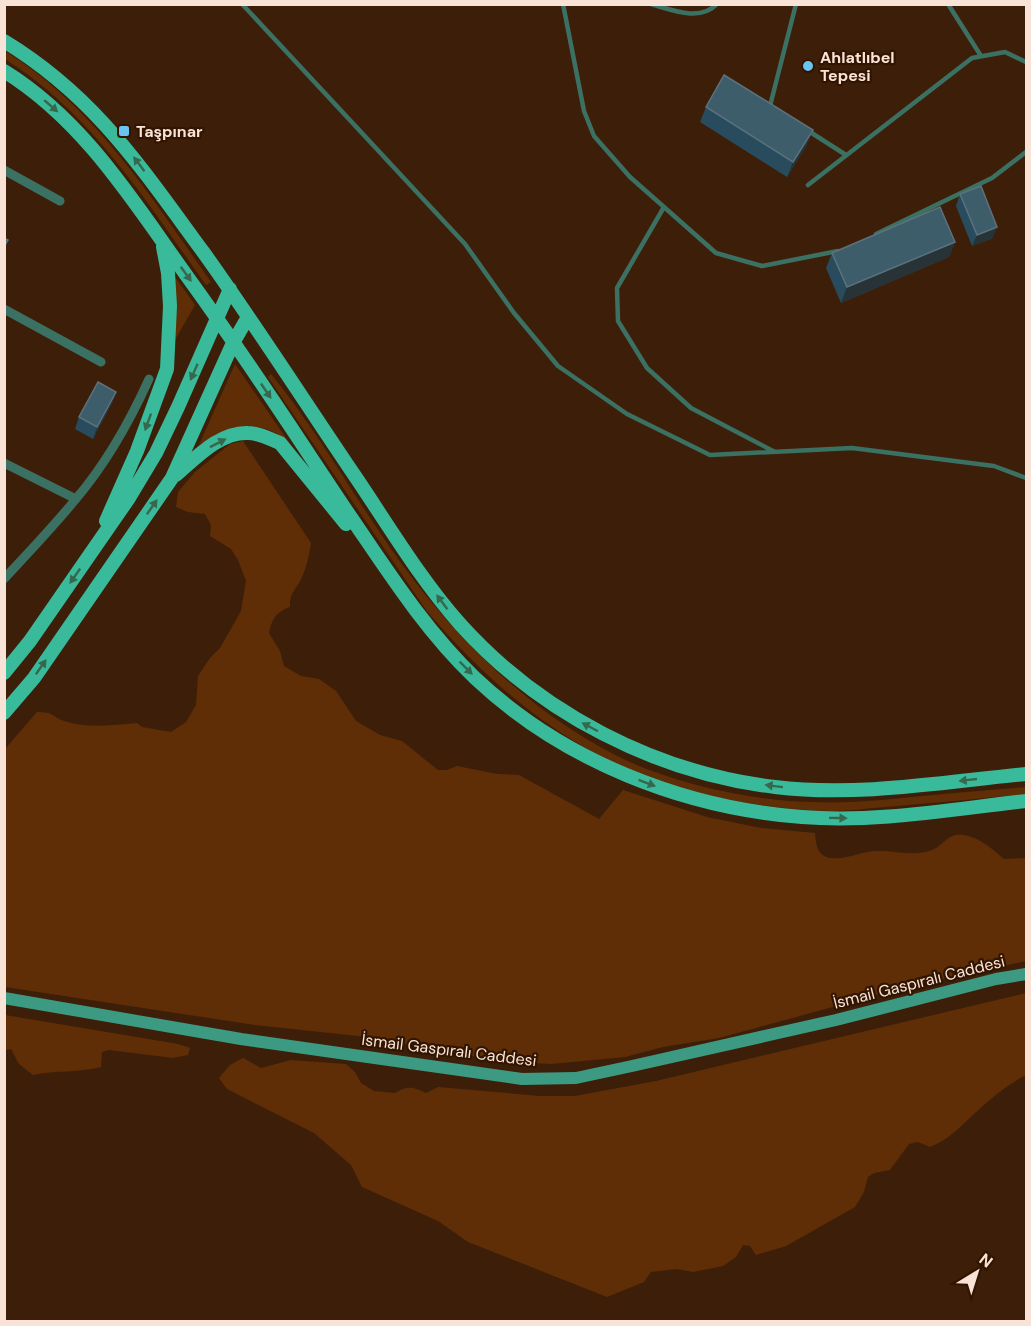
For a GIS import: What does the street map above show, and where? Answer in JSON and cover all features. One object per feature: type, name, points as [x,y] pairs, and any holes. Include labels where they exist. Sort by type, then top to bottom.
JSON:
[{"type":"main road","points":[[4,41],[47,69],[81,98],[144,170],[230,289],[397,539],[448,610],[472,637],[510,672],[573,718],[615,740],[678,765],[774,787],[850,790],[1026,774]]},
{"type":"main road","points":[[4,71],[30,88],[76,129],[122,185],[218,318],[406,599]]},
{"type":"main road","points":[[92,551],[137,451],[167,369],[170,298],[162,242]]},
{"type":"main road","points":[[4,673],[129,498],[156,453],[230,289]]},
{"type":"main road","points":[[4,712],[34,678],[172,478],[233,343],[248,317]]},
{"type":"main road","points":[[172,478],[206,448],[235,434],[249,433],[280,443],[424,623],[476,679],[521,716],[561,741],[602,764],[666,790],[732,807],[780,814],[835,818],[871,818],[1026,801]]},
{"type":"main road","name":"İsmail Gaspıralı Caddesi","points":[[4,998],[242,1039],[522,1079],[576,1078],[836,1020],[986,981],[1026,974]]},
{"type":"street","points":[[4,170],[60,201]]},
{"type":"street","points":[[4,309],[101,362]]},
{"type":"street","points":[[4,579],[76,499],[101,465],[135,410],[149,379]]},
{"type":"street","points":[[4,464],[76,499]]},
{"type":"lane","points":[[242,4],[465,244],[514,313],[558,366],[627,414],[710,455],[852,448],[994,466],[1026,478]]},
{"type":"lane","points":[[563,4],[584,111],[594,136],[630,177],[716,253],[762,266],[844,250]]},
{"type":"lane","points":[[651,4],[689,14],[711,11],[717,4]]},
{"type":"lane","points":[[779,112],[770,106],[796,4]]},
{"type":"lane","points":[[948,4],[981,56]]},
{"type":"lane","points":[[808,185],[972,58],[1005,52],[1026,62]]},
{"type":"lane","points":[[798,125],[846,155]]},
{"type":"lane","points":[[875,235],[992,178],[1026,152]]},
{"type":"lane","points":[[664,207],[617,288],[618,321],[647,368],[691,408],[776,452]]},
{"type":"shaded area","points":[[5,51],[67,99],[94,126],[143,186],[211,282],[206,285],[140,192],[92,133],[36,81],[5,59]]},
{"type":"shaded area","points":[[173,274],[195,305],[175,340]]},
{"type":"shaded area","points":[[235,364],[295,451],[280,436],[268,429],[258,427],[227,431],[199,445]]},
{"type":"shaded area","points":[[271,374],[309,425],[397,557],[438,610],[513,686],[570,729],[600,747],[632,763],[674,779],[742,795],[788,801],[856,802],[1026,787],[1026,794],[846,811],[789,808],[733,801],[679,788],[641,775],[580,745],[523,706],[497,684],[448,636],[426,610],[268,377]]},
{"type":"shaded area","points":[[243,441],[311,543],[305,569],[292,594],[290,607],[275,617],[269,633],[280,651],[284,666],[301,676],[319,679],[336,691],[356,721],[380,735],[402,741],[438,770],[447,770],[457,766],[497,774],[519,775],[599,819],[623,790],[707,817],[761,828],[815,833],[820,853],[832,858],[877,851],[925,852],[935,849],[953,836],[962,835],[975,838],[1004,859],[1026,858],[1026,961],[895,990],[719,1038],[663,1047],[625,1057],[551,1064],[499,1061],[367,1037],[255,1025],[5,987],[5,749],[37,712],[82,725],[137,723],[142,727],[171,732],[186,722],[196,705],[198,676],[220,648],[241,611],[246,581],[231,549],[210,536],[211,525],[205,514],[188,512],[176,507],[178,492],[195,472],[230,444]]},
{"type":"shaded area","points":[[1026,993],[1026,1075],[986,1103],[942,1141],[930,1147],[918,1142],[909,1144],[890,1170],[874,1173],[868,1177],[864,1192],[855,1207],[786,1246],[756,1255],[750,1246],[743,1245],[736,1257],[723,1266],[693,1272],[677,1269],[651,1272],[644,1282],[607,1297],[468,1242],[438,1221],[362,1187],[351,1165],[314,1133],[227,1089],[219,1078],[230,1065],[243,1058],[261,1068],[291,1060],[346,1064],[355,1072],[361,1083],[374,1091],[395,1093],[410,1088],[426,1093],[438,1087],[540,1096],[575,1096],[656,1081]]},
{"type":"shaded area","points":[[5,1015],[178,1044],[190,1048],[188,1055],[173,1058],[109,1050],[102,1052],[101,1067],[33,1075],[19,1064],[11,1049],[5,1050]]},
{"type":"building","points":[[724,75],[813,130],[793,162],[706,107]]},
{"type":"building","points":[[981,186],[997,227],[977,235],[960,194]]},
{"type":"building","points":[[940,207],[955,242],[847,287],[832,253]]},
{"type":"building","points":[[98,382],[116,392],[97,427],[79,417]]},
{"type":"place","name":"Ahlatlıbel Tepesi","points":[[808,66]]},
{"type":"place","name":"Taşpınar","points":[[124,131]]}]
